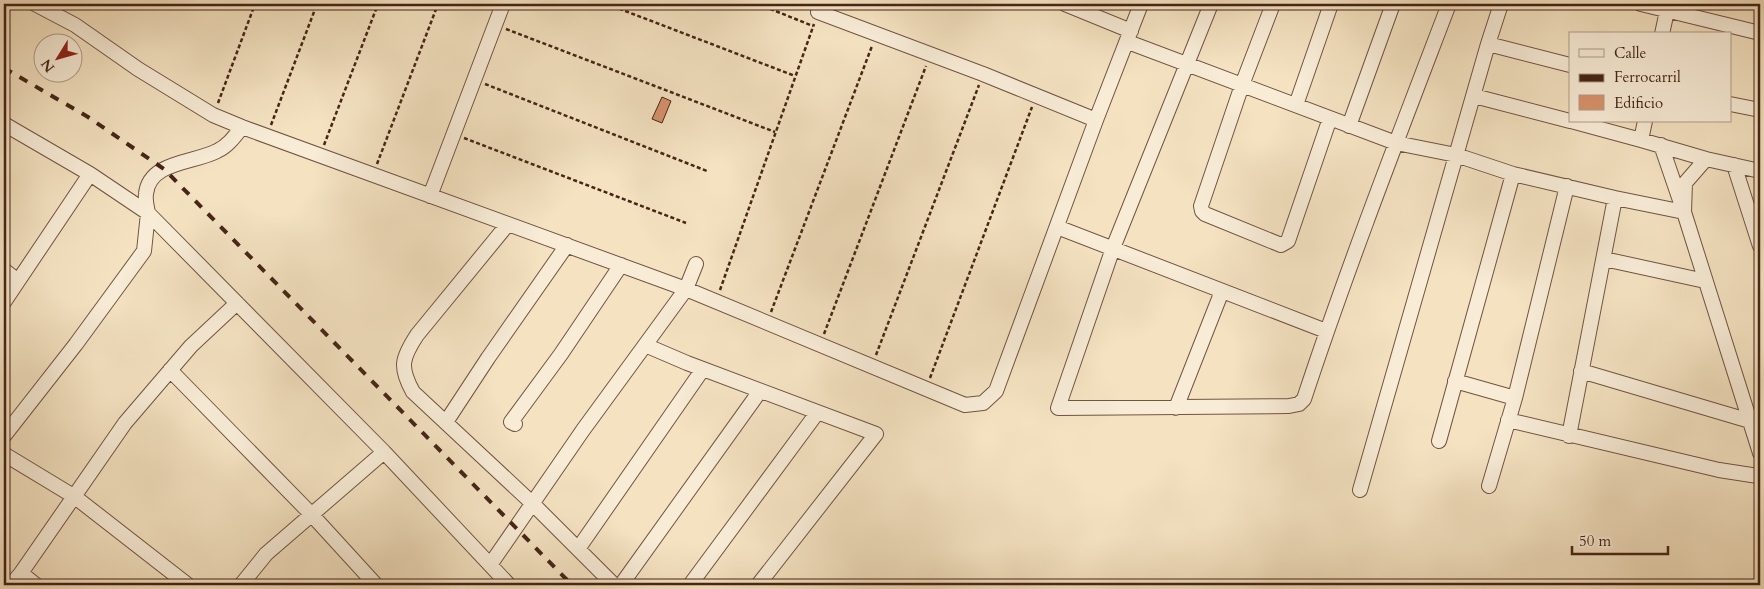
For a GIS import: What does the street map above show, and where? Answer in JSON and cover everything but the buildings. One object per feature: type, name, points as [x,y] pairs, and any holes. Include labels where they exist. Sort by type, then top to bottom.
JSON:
[{"type":"street","points":[[35,4],[75,25],[213,115],[242,128],[686,289],[965,405],[983,403],[996,391],[1096,120],[1142,4]]},
{"type":"street","points":[[430,196],[504,4]]},
{"type":"street","points":[[1066,4],[1188,64],[1396,143],[1456,155],[1513,174],[1684,212]]},
{"type":"street","points":[[1211,4],[1113,248],[1058,408],[1289,406],[1299,404],[1304,399],[1326,331],[1449,4]]},
{"type":"street","points":[[1273,4],[1242,85],[1202,206],[1202,211],[1205,214],[1281,245],[1288,241],[1330,118]]},
{"type":"street","points":[[1296,105],[1331,4]]},
{"type":"street","points":[[1349,126],[1393,4]]},
{"type":"street","points":[[1360,490],[1501,4]]},
{"type":"street","points":[[1641,4],[1760,33]]},
{"type":"street","points":[[1662,32],[1667,11]]},
{"type":"street","points":[[818,12],[983,74],[1096,120]]},
{"type":"street","points":[[1488,44],[1569,65]]},
{"type":"street","points":[[1474,96],[1569,120]]},
{"type":"street","points":[[1732,104],[1760,110]]},
{"type":"street","points":[[1575,122],[1661,145],[1706,160],[1760,171]]},
{"type":"street","points":[[1641,140],[1645,122]]},
{"type":"street","points":[[4,124],[90,174],[148,213],[384,452],[508,585]]},
{"type":"street","points":[[4,436],[76,344],[144,251],[148,213],[145,196],[147,188],[154,177],[169,166],[218,151],[242,128]]},
{"type":"street","points":[[1661,145],[1705,280],[1755,420],[1760,454]]},
{"type":"street","points":[[1684,212],[1685,183],[1706,160]]},
{"type":"street","points":[[1734,165],[1760,246]]},
{"type":"street","points":[[4,302],[90,174]]},
{"type":"street","points":[[1440,441],[1513,174]]},
{"type":"street","points":[[1490,486],[1567,186]]},
{"type":"street","points":[[1569,436],[1615,198]]},
{"type":"street","points":[[508,224],[417,335],[404,361],[405,378],[413,392],[533,504],[614,585]]},
{"type":"street","points":[[1057,227],[1326,331]]},
{"type":"street","points":[[446,422],[567,245]]},
{"type":"street","points":[[1604,259],[1705,280]]},
{"type":"street","points":[[490,565],[584,430],[686,289],[696,264]]},
{"type":"street","points":[[515,424],[511,422],[561,354],[621,265]]},
{"type":"street","points":[[4,270],[18,280]]},
{"type":"street","points":[[1176,408],[1222,291]]},
{"type":"street","points":[[11,585],[75,497],[125,423],[191,346],[237,303]]},
{"type":"street","points":[[646,345],[703,369],[876,434],[758,585]]},
{"type":"street","points":[[578,549],[703,369]]},
{"type":"street","points":[[170,370],[312,515],[376,585]]},
{"type":"street","points":[[1581,371],[1755,420]]},
{"type":"street","points":[[1455,382],[1514,398]]},
{"type":"street","points":[[621,585],[760,391]]},
{"type":"street","points":[[690,585],[817,413]]},
{"type":"street","points":[[1508,420],[1569,436],[1738,474],[1760,475]]},
{"type":"street","points":[[242,585],[266,554],[384,452]]},
{"type":"street","points":[[4,454],[75,497],[188,585]]},
{"type":"street","points":[[21,573],[36,585]]},
{"type":"path","points":[[213,115],[255,4]]},
{"type":"path","points":[[266,136],[316,4]]},
{"type":"path","points":[[320,156],[378,4]]},
{"type":"path","points":[[372,175],[438,4]]},
{"type":"path","points":[[607,4],[795,76]]},
{"type":"path","points":[[716,301],[813,26],[758,4]]},
{"type":"path","points":[[495,25],[775,132]]},
{"type":"path","points":[[767,322],[876,34]]},
{"type":"path","points":[[820,344],[931,55]]},
{"type":"path","points":[[871,366],[983,74]]},
{"type":"path","points":[[474,80],[707,171]]},
{"type":"path","points":[[926,389],[1037,96]]},
{"type":"path","points":[[454,134],[686,223]]},
{"type":"railway","points":[[4,68],[88,117],[164,169],[572,585]]}]
